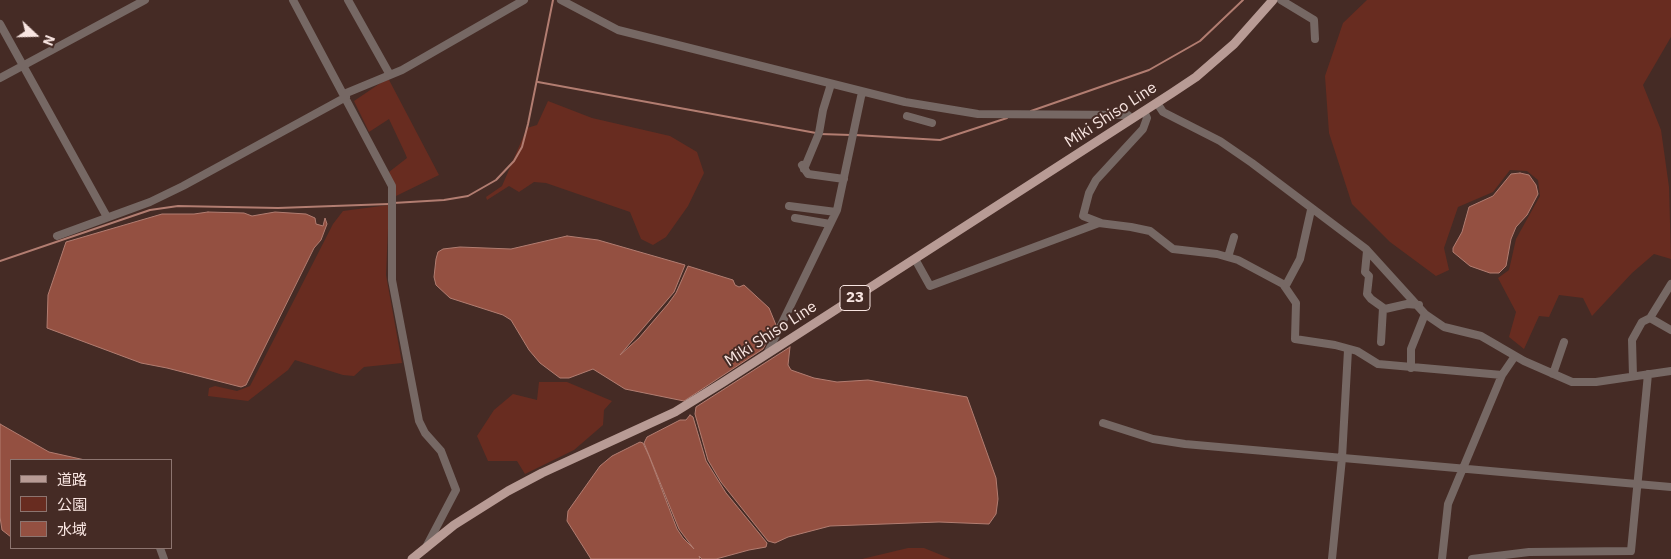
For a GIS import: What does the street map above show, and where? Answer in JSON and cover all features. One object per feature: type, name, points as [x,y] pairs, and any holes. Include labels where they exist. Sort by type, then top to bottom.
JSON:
[{"type":"main road","name":"Miki Shiso Line","points":[[412,559],[462,520],[508,490],[676,412],[1157,103],[1214,63],[1234,44],[1272,0]]},
{"type":"street","points":[[0,78],[145,0]]},
{"type":"street","points":[[293,0],[386,171],[392,186],[391,257],[393,288],[419,421],[425,434],[441,451],[456,490],[425,549]]},
{"type":"street","points":[[348,0],[390,75]]},
{"type":"street","points":[[57,236],[107,216],[150,202],[184,186],[345,96],[390,75],[524,0]]},
{"type":"street","points":[[561,0],[618,30],[753,66],[911,104],[978,114],[1128,115],[1132,119]]},
{"type":"street","points":[[1282,0],[1314,20],[1315,40]]},
{"type":"street","points":[[0,24],[107,216]]},
{"type":"street","points":[[831,84],[820,121],[819,133],[803,167],[808,174],[818,177],[844,179]]},
{"type":"street","points":[[767,354],[836,212],[862,92]]},
{"type":"street","points":[[1157,103],[1164,112],[1220,141],[1252,163],[1311,210],[1368,251],[1419,305],[1425,314],[1444,327],[1481,336],[1515,356],[1553,374],[1583,384],[1671,371]]},
{"type":"street","points":[[911,104],[906,118],[930,122],[932,106]]},
{"type":"street","points":[[1144,111],[1147,118],[1143,129],[1096,180],[1089,193],[1083,216],[1100,223],[1150,231],[1172,249],[1228,257],[1260,271],[1285,287],[1296,303],[1294,339],[1335,345],[1357,351],[1378,364],[1502,375]]},
{"type":"street","points":[[789,206],[836,212]]},
{"type":"street","points":[[1285,287],[1300,259],[1311,210]]},
{"type":"street","points":[[795,218],[830,224]]},
{"type":"street","points":[[915,259],[930,286],[1100,223]]},
{"type":"street","points":[[1228,257],[1234,237]]},
{"type":"street","points":[[1368,251],[1365,272],[1369,276],[1367,294],[1383,308]]},
{"type":"street","points":[[1633,376],[1632,340],[1642,322],[1650,318],[1671,284]]},
{"type":"street","points":[[1383,308],[1407,304],[1419,305]]},
{"type":"street","points":[[1381,342],[1383,308]]},
{"type":"street","points":[[1411,368],[1411,349],[1425,314]]},
{"type":"street","points":[[1650,318],[1671,330]]},
{"type":"street","points":[[1553,374],[1564,342]]},
{"type":"street","points":[[1332,559],[1342,458],[1348,350]]},
{"type":"street","points":[[1442,559],[1448,504],[1502,375],[1515,356]]},
{"type":"street","points":[[1472,559],[1529,552],[1632,551],[1648,374]]},
{"type":"street","points":[[1103,423],[1153,439],[1671,487]]},
{"type":"green space","points":[[1367,0],[1671,0],[1671,37],[1643,85],[1661,130],[1669,187],[1671,259],[1654,254],[1632,273],[1592,316],[1583,298],[1559,295],[1549,317],[1539,316],[1524,349],[1509,337],[1516,312],[1498,278],[1509,270],[1516,239],[1540,196],[1538,180],[1527,171],[1510,170],[1493,192],[1458,207],[1444,248],[1449,270],[1436,276],[1390,242],[1352,204],[1329,133],[1325,76],[1343,23]]},
{"type":"green space","points":[[388,78],[439,175],[396,196],[389,172],[407,158],[405,153],[389,119],[369,132],[354,101]]},
{"type":"green space","points":[[548,101],[592,118],[670,136],[697,152],[704,173],[688,206],[666,237],[653,245],[641,239],[630,212],[546,183],[534,182],[519,192],[509,186],[487,200],[486,197],[502,186],[527,128],[537,125]]},
{"type":"green space","points":[[389,205],[386,275],[402,363],[364,367],[354,376],[343,375],[295,360],[288,370],[248,401],[208,396],[209,388],[215,386],[237,391],[250,386],[333,224],[343,211]]},
{"type":"green space","points":[[539,382],[567,382],[612,401],[604,410],[603,425],[574,450],[525,474],[517,461],[488,461],[477,436],[494,410],[513,394],[537,400]]},
{"type":"green space","points":[[908,548],[924,548],[951,559],[862,559]]},
{"type":"water","points":[[1511,174],[1529,175],[1536,185],[1538,194],[1527,215],[1516,227],[1511,239],[1506,266],[1499,273],[1490,273],[1470,266],[1453,252],[1453,248],[1462,232],[1469,207],[1493,196]]},
{"type":"water","points":[[275,212],[306,214],[315,218],[316,224],[323,226],[325,218],[327,224],[321,240],[314,248],[246,385],[241,387],[141,363],[47,328],[48,295],[66,242],[162,214],[244,213],[252,216]]},
{"type":"water","points":[[567,236],[598,240],[685,265],[674,292],[620,355],[639,338],[668,304],[676,293],[688,266],[733,280],[735,285],[739,287],[744,285],[769,308],[776,325],[763,349],[684,401],[625,389],[593,369],[569,378],[560,378],[540,363],[529,350],[511,320],[503,315],[450,298],[436,285],[434,277],[436,259],[438,252],[443,249],[460,247],[511,249]]},
{"type":"water","points":[[790,347],[788,365],[791,370],[814,378],[837,382],[868,380],[967,397],[996,478],[998,499],[996,514],[989,524],[939,522],[830,526],[788,537],[775,543],[768,541],[721,482],[708,460],[695,414],[696,407]]},
{"type":"water","points":[[690,415],[693,417],[706,461],[726,493],[767,543],[766,547],[716,559],[702,559],[699,556],[700,559],[591,559],[567,521],[568,511],[600,466],[612,456],[640,442],[643,443],[649,456],[677,529],[694,549],[679,529],[644,443],[647,437],[680,420],[686,420]]},
{"type":"water","points":[[0,424],[49,452],[80,459],[10,459],[10,536],[2,530],[0,517]]},
{"type":"waterway","points":[[393,203],[444,200],[468,196],[496,180],[514,161],[522,147],[528,124],[553,0]]},
{"type":"waterway","points":[[1031,111],[1149,70],[1200,41],[1243,0]]},
{"type":"waterway","points":[[538,82],[816,133]]},
{"type":"waterway","points":[[855,135],[940,140],[1007,118]]},
{"type":"waterway","points":[[820,134],[851,135]]},
{"type":"waterway","points":[[0,261],[150,210],[178,206],[278,208],[389,204]]}]
